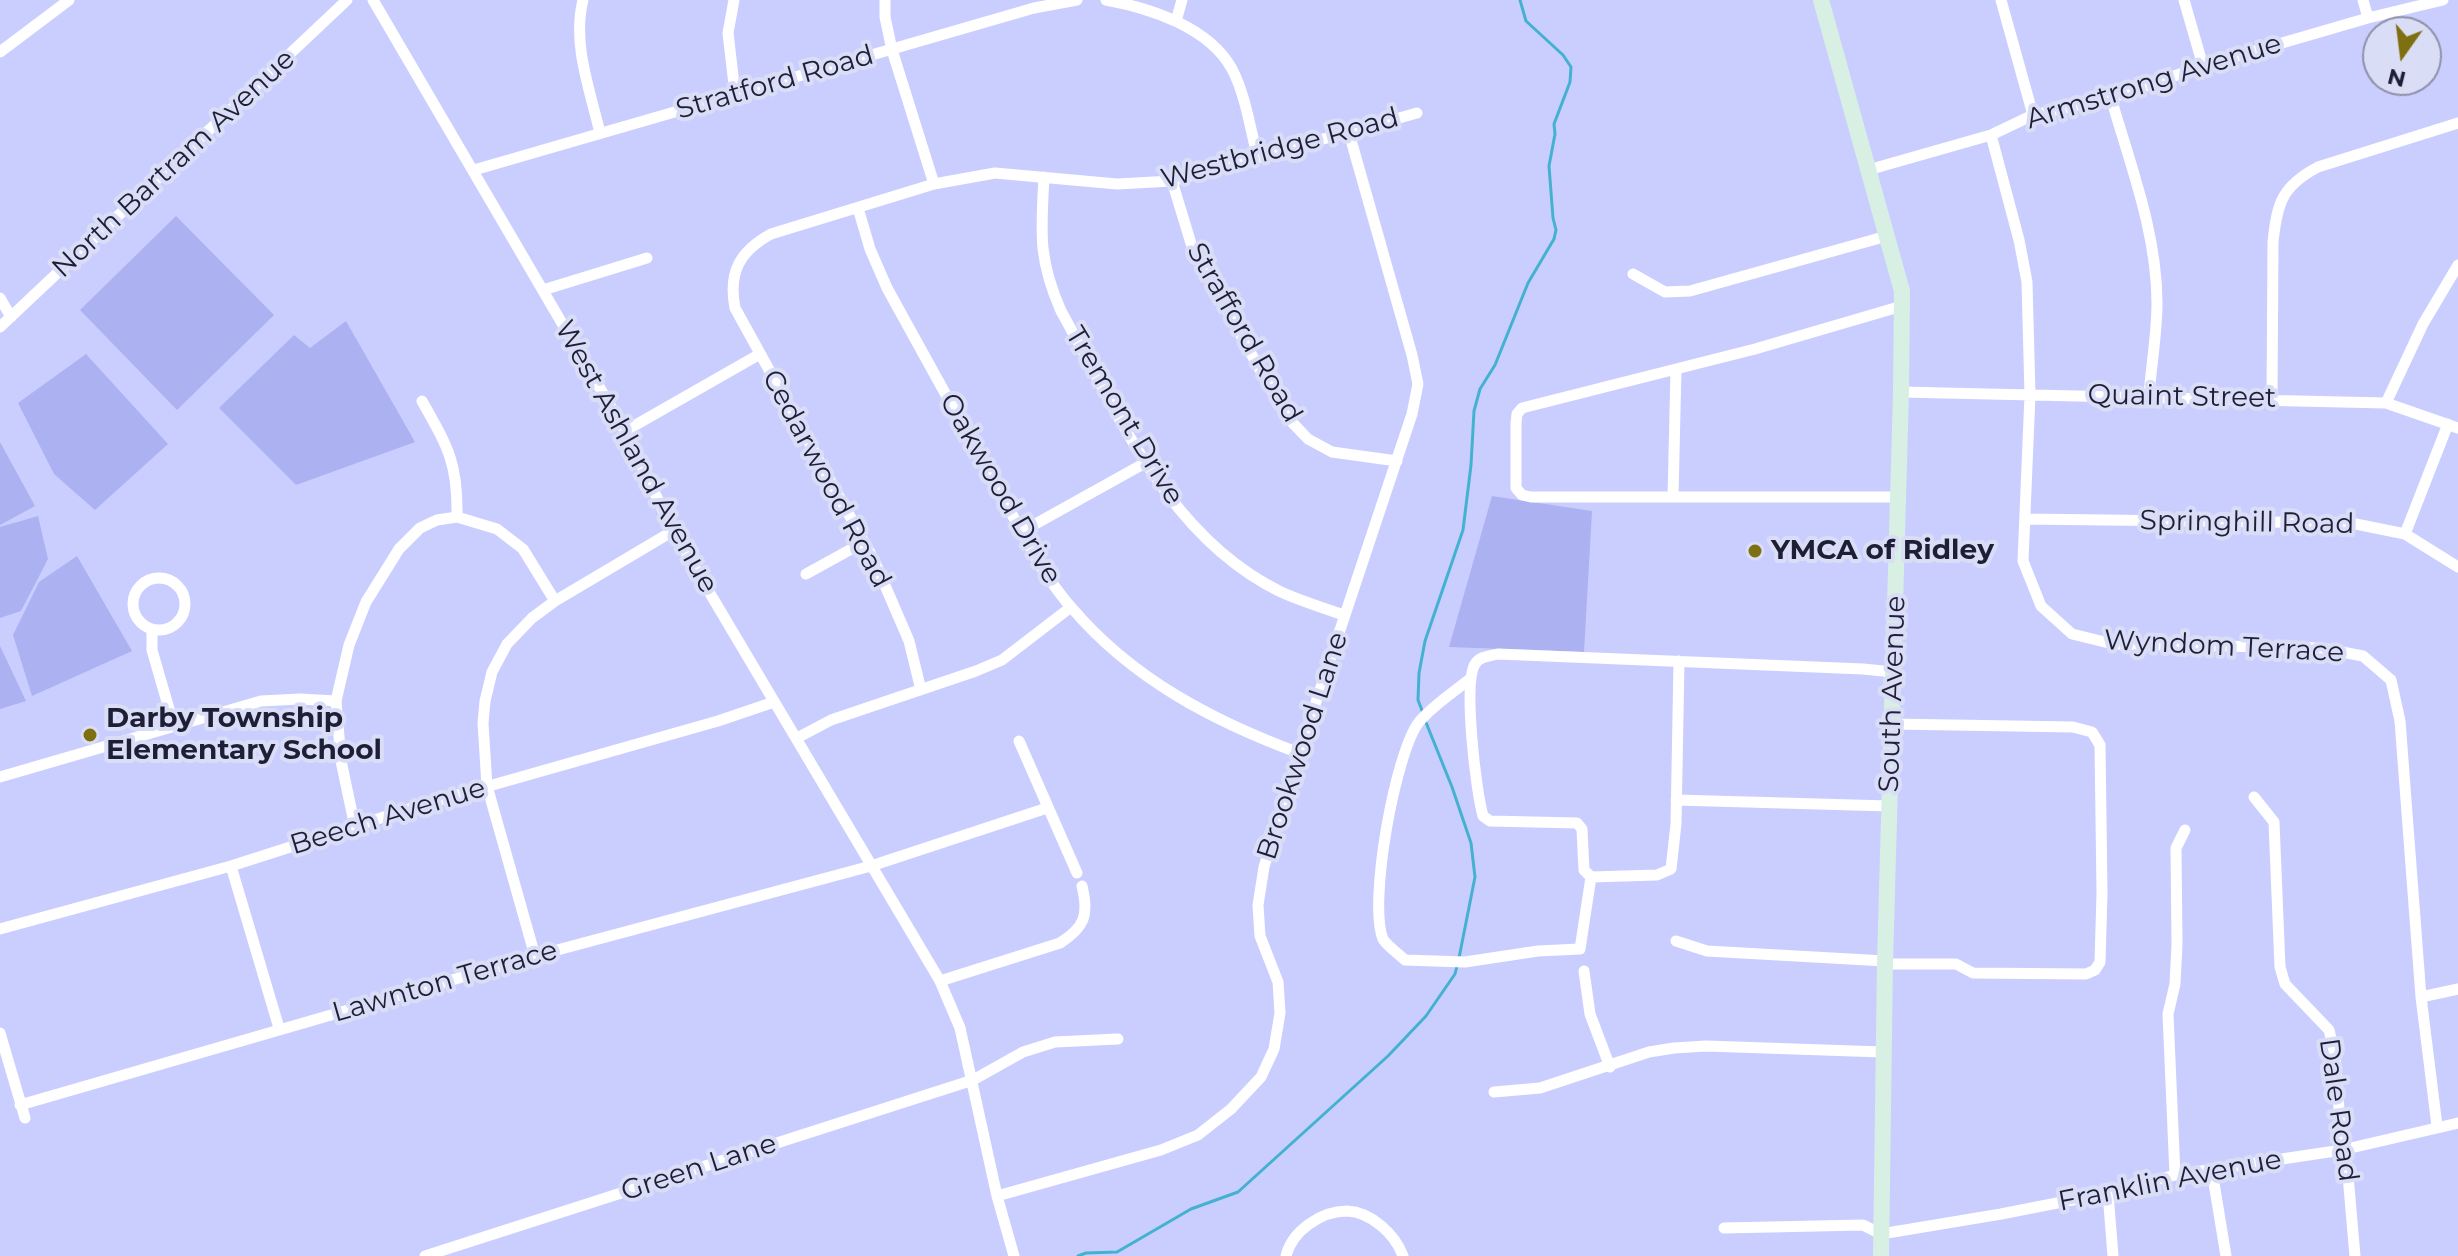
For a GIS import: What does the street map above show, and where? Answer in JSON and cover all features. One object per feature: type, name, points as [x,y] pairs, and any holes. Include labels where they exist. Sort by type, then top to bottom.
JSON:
[{"type":"street","points":[[0,52],[69,0]]},
{"type":"street","name":"North Bartram Avenue","points":[[0,327],[347,0]]},
{"type":"street","name":"West Ashland Avenue","points":[[373,0],[625,431],[673,531],[940,981],[960,1028],[997,1196],[1014,1256]]},
{"type":"street","points":[[583,0],[579,15],[579,39],[600,133]]},
{"type":"street","points":[[734,0],[728,33],[735,93]]},
{"type":"street","points":[[885,0],[892,50],[934,184]]},
{"type":"street","name":"Stratford Road","points":[[474,170],[892,50],[1035,4],[1077,0]]},
{"type":"street","points":[[1106,0],[1134,5],[1176,21],[1213,45],[1231,68],[1238,84],[1258,158]]},
{"type":"street","points":[[1176,21],[1182,0]]},
{"type":"street","name":"South Avenue","points":[[1821,0],[1902,291],[1883,1052],[1881,1256]]},
{"type":"street","points":[[2001,0],[2033,115]]},
{"type":"street","points":[[2184,0],[2203,66]]},
{"type":"street","name":"Armstrong Avenue","points":[[2376,16],[2443,0]]},
{"type":"street","name":"Armstrong Avenue","points":[[1868,170],[1991,135],[2033,115],[2111,98],[2203,66],[2362,20]]},
{"type":"street","points":[[2111,98],[2145,215],[2153,259],[2157,304],[2149,396]]},
{"type":"street","name":"Westbridge Road","points":[[736,270],[748,250],[771,234],[934,184],[995,173],[1117,184],[1172,181],[1417,113]]},
{"type":"street","points":[[2272,399],[2273,242],[2275,219],[2282,198],[2298,177],[2318,167],[2458,123]]},
{"type":"street","name":"Brookwood Lane","points":[[997,1196],[1161,1150],[1198,1135],[1231,1109],[1261,1077],[1274,1049],[1280,1013],[1278,982],[1260,936],[1258,905],[1264,867],[1417,398],[1416,371],[1349,133]]},
{"type":"street","name":"Wyndom Terrace","points":[[1991,135],[2027,282],[2030,395],[2023,561],[2041,606],[2072,634],[2113,644],[2321,648],[2363,656],[2391,680],[2400,721],[2421,997],[2437,1126]]},
{"type":"street","name":"Tremont Drive","points":[[1044,177],[1041,230],[1044,266],[1050,286],[1145,463],[1178,510],[1238,566],[1281,592],[1344,615]]},
{"type":"street","name":"Strafford Road","points":[[1172,181],[1193,250],[1286,416],[1308,439],[1332,452],[1397,461]]},
{"type":"street","name":"Oakwood Drive","points":[[858,208],[870,249],[887,288],[1041,567],[1071,607],[1117,653],[1168,692],[1217,720],[1299,753]]},
{"type":"street","points":[[1633,274],[1665,292],[1690,291],[1887,236]]},
{"type":"street","points":[[543,290],[647,258]]},
{"type":"street","points":[[2386,403],[2423,324],[2458,265]]},
{"type":"street","name":"Cedarwood Road","points":[[736,270],[732,286],[735,308],[864,542],[909,641],[921,690]]},
{"type":"street","points":[[0,298],[11,317]]},
{"type":"street","points":[[1898,497],[1531,497],[1522,495],[1516,488],[1516,423],[1517,414],[1522,408],[1755,349],[1902,306]]},
{"type":"street","points":[[625,431],[760,354]]},
{"type":"street","points":[[1673,497],[1676,369]]},
{"type":"street","name":"Quaint Street","points":[[1901,392],[2386,403],[2453,426]]},
{"type":"street","points":[[422,401],[452,459],[458,486],[457,517]]},
{"type":"street","points":[[2405,534],[2453,426]]},
{"type":"street","points":[[1021,532],[1145,463]]},
{"type":"street","points":[[355,827],[341,761],[336,701],[349,645],[366,602],[399,549],[420,528],[437,520],[457,517],[497,529],[523,549],[555,601]]},
{"type":"street","name":"Springhill Road","points":[[2025,519],[2351,523],[2405,534],[2458,567]]},
{"type":"street","points":[[535,956],[487,786],[483,723],[492,672],[518,630],[555,601],[673,531]]},
{"type":"street","points":[[806,574],[864,542]]},
{"type":"street","points":[[150,579],[170,580],[179,587],[185,599],[183,614],[172,626],[152,629],[135,616],[133,599],[136,590],[150,579]]},
{"type":"street","points":[[797,738],[831,720],[1002,660],[1071,607]]},
{"type":"street","points":[[152,629],[152,650],[174,726]]},
{"type":"street","points":[[1679,661],[1671,869],[1657,875],[1591,877],[1584,870],[1582,829],[1577,823],[1490,821],[1483,816],[1473,754],[1471,678],[1476,663],[1483,657],[1498,654],[1679,661],[1863,669],[1893,672]]},
{"type":"street","points":[[1471,678],[1418,723],[1398,771],[1391,799],[1379,904],[1383,939],[1405,960],[1459,962],[1538,951],[1580,949],[1591,877]]},
{"type":"street","points":[[0,777],[261,701],[336,701]]},
{"type":"street","name":"Beech Avenue","points":[[0,929],[231,866],[487,786],[718,721],[774,702]]},
{"type":"street","points":[[1676,941],[1707,951],[1956,964],[1973,973],[2086,974],[2095,970],[2100,962],[2102,893],[2100,745],[2092,732],[2073,727],[1892,724]]},
{"type":"street","points":[[1019,741],[1077,873]]},
{"type":"street","name":"Dale Road","points":[[2254,797],[2274,822],[2280,967],[2285,984],[2329,1030],[2335,1055],[2342,1150],[2347,1164],[2355,1256]]},
{"type":"street","points":[[1676,800],[1889,806]]},
{"type":"street","name":"Lawnton Terrace","points":[[20,1105],[535,956],[871,866],[1047,808]]},
{"type":"street","points":[[2175,1175],[2168,1014],[2175,984],[2177,944],[2176,848],[2185,830]]},
{"type":"street","points":[[231,866],[279,1028]]},
{"type":"street","points":[[940,981],[1060,943],[1071,936],[1085,917],[1087,905],[1082,886]]},
{"type":"street","points":[[1584,971],[1590,1014],[1610,1067]]},
{"type":"street","points":[[2421,997],[2458,989]]},
{"type":"street","points":[[0,1035],[25,1118]]},
{"type":"street","name":"Green Lane","points":[[425,1256],[973,1080],[1023,1052],[1055,1042],[1118,1039]]},
{"type":"street","points":[[1494,1092],[1540,1088],[1649,1052],[1674,1048],[1706,1046],[1883,1052]]},
{"type":"street","name":"Franklin Avenue","points":[[1881,1234],[2108,1193],[2175,1175],[2342,1150],[2458,1123]]},
{"type":"street","points":[[2212,1171],[2226,1256]]},
{"type":"street","points":[[2108,1193],[2113,1256]]},
{"type":"street","points":[[1286,1256],[1288,1247],[1303,1227],[1325,1216],[1347,1211],[1370,1218],[1387,1231],[1403,1256]]},
{"type":"street","points":[[1724,1228],[1863,1225],[1881,1234]]},
{"type":"shaded area","points":[[176,216],[274,315],[177,410],[80,310]]},
{"type":"shaded area","points":[[346,321],[415,442],[296,485],[219,408],[294,335],[310,348]]},
{"type":"shaded area","points":[[86,354],[168,444],[95,510],[54,474],[18,403]]},
{"type":"shaded area","points":[[0,442],[35,506],[0,525]]},
{"type":"shaded area","points":[[1492,496],[1592,511],[1584,652],[1449,647]]},
{"type":"shaded area","points":[[38,516],[48,559],[21,611],[0,618],[0,527]]},
{"type":"shaded area","points":[[77,556],[132,651],[32,696],[13,635],[39,582]]},
{"type":"shaded area","points":[[0,646],[26,701],[0,709]]},
{"type":"waterway","points":[[1423,713],[1418,700],[1419,673],[1425,641],[1463,530],[1474,411],[1480,389],[1495,365],[1528,283],[1554,239],[1556,230],[1549,166],[1554,124],[1570,82],[1571,67],[1563,55],[1526,21],[1520,0]]},
{"type":"waterway","points":[[1425,720],[1471,843],[1475,877],[1459,958]]},
{"type":"waterway","points":[[1078,1256],[1117,1252],[1191,1209],[1238,1192],[1388,1056],[1426,1016],[1455,974],[1457,966]]},
{"type":"place","name":"YMCA of Ridley","points":[[1755,551]]},
{"type":"place","name":"Darby Township Elementary School","points":[[90,735]]}]
